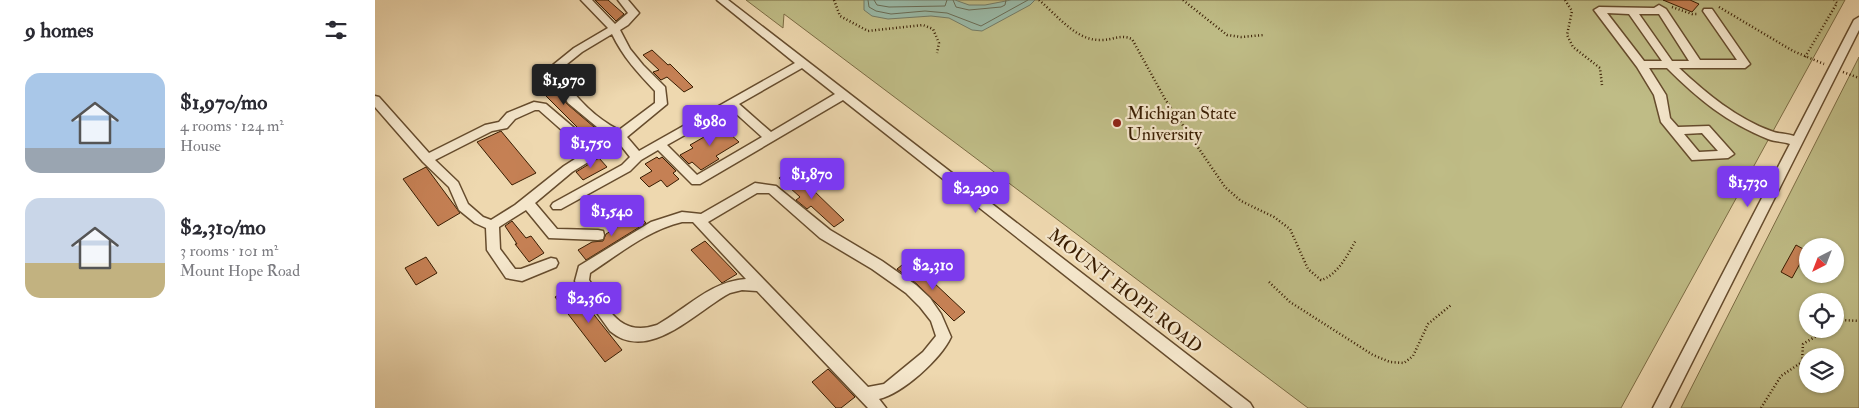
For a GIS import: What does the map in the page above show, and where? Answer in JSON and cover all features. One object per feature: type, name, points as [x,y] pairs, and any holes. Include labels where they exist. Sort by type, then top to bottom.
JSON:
[{"type":"street","points":[[375,100],[427,159],[454,184],[463,207],[479,220],[492,225],[504,219],[527,202],[563,172],[620,136],[661,104],[661,90],[630,56],[614,29],[586,0]]},
{"type":"street","points":[[623,0],[634,13],[624,23],[578,50],[564,61],[557,67],[555,76],[573,100],[605,128],[620,136],[637,157]]},
{"type":"street","name":"MOUNT HOPE ROAD","points":[[722,0],[1245,408]]},
{"type":"street","points":[[1641,65],[1745,64],[1711,8]]},
{"type":"street","points":[[1675,131],[1665,119],[1660,96],[1641,65],[1599,10],[1661,10],[1697,64]]},
{"type":"street","points":[[1632,11],[1669,64],[1703,97],[1740,122],[1773,137],[1782,136],[1797,142]]},
{"type":"street","points":[[1661,408],[1859,20]]},
{"type":"street","points":[[557,206],[626,168],[637,157],[659,144],[803,63]]},
{"type":"street","points":[[659,144],[696,181],[844,94]]},
{"type":"street","points":[[732,104],[770,138]]},
{"type":"street","points":[[427,159],[489,128],[503,125],[511,116],[534,106],[542,107],[577,137],[586,137],[605,128]]},
{"type":"street","points":[[699,221],[755,188],[772,189],[803,218],[824,234],[876,263],[916,293],[940,322],[944,337],[929,357],[888,390],[865,394]]},
{"type":"street","points":[[527,202],[553,234],[598,235]]},
{"type":"street","points":[[759,285],[745,283],[724,289],[673,323],[641,336],[618,329],[582,281],[585,270],[656,225],[683,216],[696,217],[878,408]]},
{"type":"street","points":[[492,225],[494,250],[511,274],[522,275],[551,262]]},
{"type":"path","points":[[834,0],[841,16],[868,31],[905,26],[923,26],[933,29],[939,43],[937,53]]},
{"type":"path","points":[[1183,0],[1227,36],[1264,35]]},
{"type":"path","points":[[1565,0],[1572,11],[1567,35],[1573,47],[1600,68],[1602,85]]},
{"type":"path","points":[[1805,57],[1837,3],[1834,0]]},
{"type":"path","points":[[1040,1],[1080,36],[1101,40],[1123,35],[1132,39],[1165,99],[1225,188],[1241,201],[1274,217],[1290,229],[1308,269],[1316,277],[1321,280],[1330,278],[1347,256],[1355,240]]},
{"type":"path","points":[[1661,10],[1673,7],[1695,14],[1711,8],[1814,60]]},
{"type":"path","points":[[1854,76],[1859,78]]},
{"type":"path","points":[[1269,282],[1290,302],[1373,355],[1390,362],[1404,363],[1413,356],[1428,324],[1451,306]]},
{"type":"path","points":[[1844,320],[1859,321]]},
{"type":"path","points":[[1761,408],[1776,381],[1801,362],[1803,344],[1809,338]]},
{"type":"shaded area","points":[[746,0],[1845,0],[1621,408],[1308,408],[784,14],[783,28]]},
{"type":"shaded area","points":[[1859,57],[1859,408],[1681,408]]},
{"type":"water","points":[[864,0],[955,0],[969,5],[985,5],[1011,0],[1035,0],[1030,5],[982,31],[972,30],[949,18],[931,16],[888,19],[872,16],[864,10]]},
{"type":"building","points":[[595,0],[608,0],[624,14],[616,21]]},
{"type":"building","points":[[1663,0],[1690,0],[1699,4],[1692,12]]},
{"type":"building","points":[[652,50],[668,65],[670,64],[693,87],[684,92],[667,77],[661,80],[653,72],[659,70],[643,55]]},
{"type":"building","points":[[549,80],[567,104],[594,127],[581,131],[536,86]]},
{"type":"building","points":[[719,124],[739,142],[716,156],[719,159],[701,170],[692,162],[689,164],[680,155],[693,148],[690,145],[704,137],[701,134]]},
{"type":"building","points":[[501,131],[536,173],[512,185],[477,142]]},
{"type":"building","points":[[657,157],[659,159],[662,157],[676,171],[673,173],[679,179],[667,187],[661,180],[649,187],[640,178],[652,171],[645,164]]},
{"type":"building","points":[[599,158],[607,167],[583,180],[576,172]]},
{"type":"building","points":[[426,167],[460,213],[438,226],[403,179]]},
{"type":"building","points":[[789,172],[810,190],[812,189],[844,220],[834,227],[811,206],[807,209],[796,200],[800,197],[779,178]]},
{"type":"building","points":[[638,214],[646,223],[586,260],[578,250],[592,242],[603,241],[606,234]]},
{"type":"building","points":[[512,221],[526,238],[531,236],[544,253],[529,262],[515,244],[517,244],[505,226]]},
{"type":"building","points":[[705,241],[737,274],[722,283],[691,250]]},
{"type":"building","points":[[1796,245],[1799,247],[1799,265],[1792,278],[1781,272]]},
{"type":"building","points":[[426,257],[437,273],[416,285],[405,268]]},
{"type":"building","points":[[907,261],[965,312],[954,321],[917,284],[897,269]]},
{"type":"building","points":[[572,287],[622,350],[605,362],[555,297]]},
{"type":"building","points":[[828,369],[855,397],[841,408],[836,408],[812,382]]},
{"type":"place","name":"Michigan State University","points":[[1117,123]]}]
